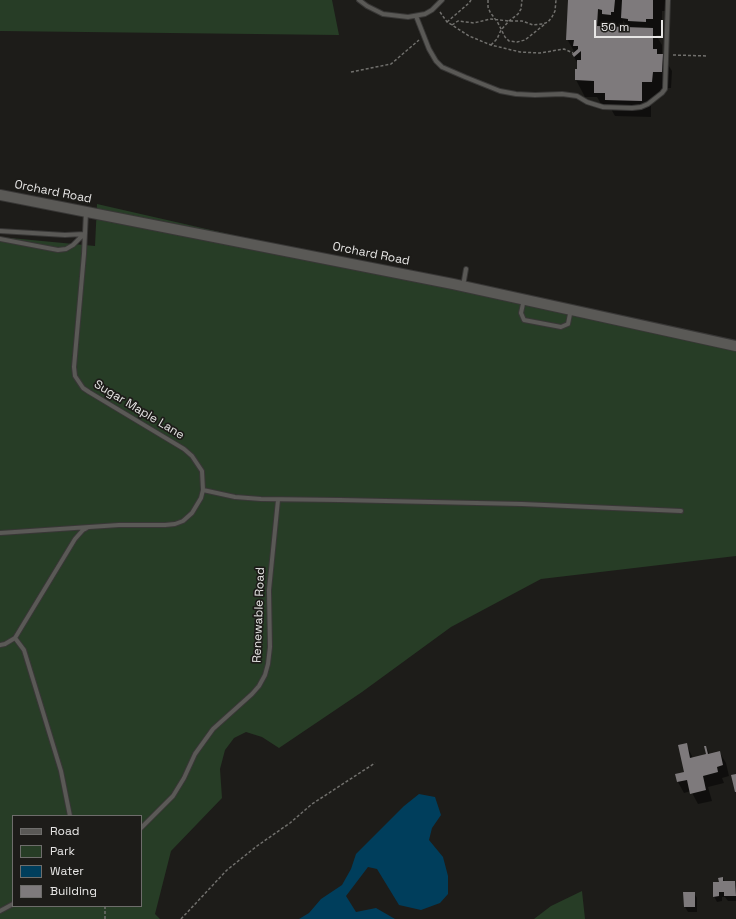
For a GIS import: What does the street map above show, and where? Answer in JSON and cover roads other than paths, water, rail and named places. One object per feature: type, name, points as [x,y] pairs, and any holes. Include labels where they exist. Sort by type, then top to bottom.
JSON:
[{"type":"street","name":"Orchard Road","points":[[0,194],[463,286],[736,346]]},
{"type":"lane","points":[[359,0],[383,14],[399,17],[416,16],[432,10],[442,0]]},
{"type":"lane","points":[[416,16],[430,52],[436,61],[442,67],[465,77],[500,90],[516,94],[567,94],[577,96],[587,102],[603,107],[641,107],[662,93],[665,89],[668,0]]},
{"type":"lane","name":"Sugar Maple Lane","points":[[86,212],[84,254],[74,367],[75,376],[83,388],[184,449],[192,456],[202,471],[204,490]]},
{"type":"lane","points":[[0,231],[64,235],[84,234]]},
{"type":"lane","points":[[0,239],[58,250],[66,249],[84,234]]},
{"type":"lane","points":[[463,286],[466,269]]},
{"type":"lane","points":[[524,299],[521,313],[524,320],[561,327],[568,324],[571,309]]},
{"type":"lane","points":[[0,533],[91,526],[176,524],[183,521],[192,513],[204,490],[235,498],[278,500],[522,504],[681,511]]},
{"type":"lane","name":"Renewable Road","points":[[142,827],[173,796],[184,778],[195,754],[213,729],[252,694],[265,675],[270,647],[269,590],[278,500]]},
{"type":"lane","points":[[0,645],[6,644],[15,638],[75,539],[82,530],[91,526]]},
{"type":"lane","points":[[15,638],[24,650],[61,771],[70,815]]},
{"type":"lane","points":[[0,911],[12,905]]},
{"type":"water","points":[[419,794],[435,797],[441,815],[432,828],[429,840],[443,857],[448,876],[448,894],[440,903],[421,910],[399,905],[377,869],[368,867],[346,896],[356,912],[376,908],[395,919],[299,919],[309,913],[321,899],[342,885],[351,869],[356,854],[404,806]]}]
